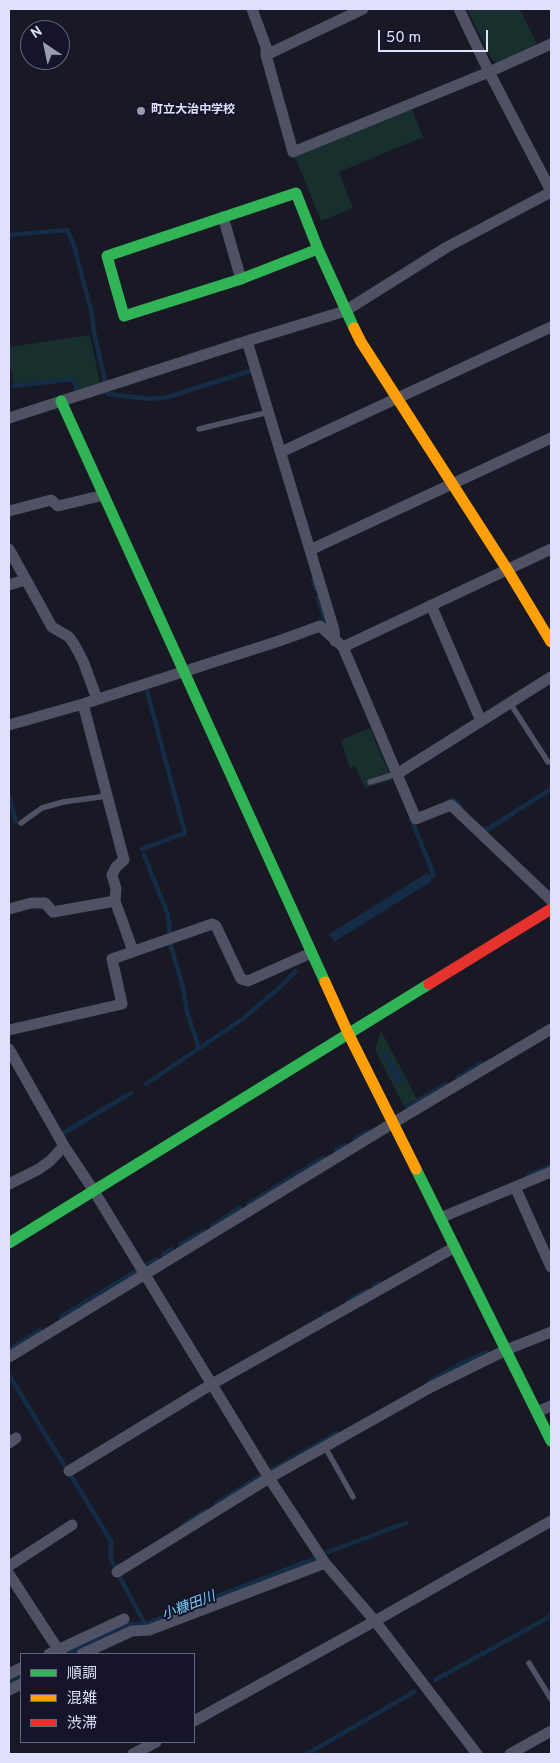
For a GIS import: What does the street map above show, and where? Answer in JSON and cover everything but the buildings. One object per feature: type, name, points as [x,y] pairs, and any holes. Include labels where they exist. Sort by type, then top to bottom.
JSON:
[{"type":"street","points":[[252,9],[266,47],[266,55],[293,152],[489,72],[551,44]]},
{"type":"street","points":[[266,55],[362,9]]},
{"type":"street","points":[[9,418],[346,311],[447,247],[551,191],[489,72],[459,9]]},
{"type":"street","points":[[318,249],[241,279],[124,316],[107,256],[296,193],[318,249],[361,342],[507,569],[551,642]]},
{"type":"street","points":[[223,218],[241,279]]},
{"type":"street","points":[[281,452],[551,327]]},
{"type":"street","points":[[247,341],[334,630],[416,819],[451,805],[551,900]]},
{"type":"street","points":[[61,401],[349,1035],[551,1441]]},
{"type":"street","points":[[310,550],[551,438]]},
{"type":"street","points":[[9,510],[51,500],[58,506],[104,495]]},
{"type":"street","points":[[9,549],[52,627],[69,638],[74,644],[83,661],[97,699]]},
{"type":"street","points":[[339,644],[431,605],[551,549]]},
{"type":"street","points":[[9,584],[25,580]]},
{"type":"street","points":[[431,605],[481,721]]},
{"type":"street","points":[[9,725],[83,704],[320,626],[339,644]]},
{"type":"street","points":[[397,774],[551,677]]},
{"type":"street","points":[[83,704],[124,860],[116,867],[112,875],[116,889],[115,901],[133,952]]},
{"type":"street","points":[[9,909],[45,903],[53,912],[115,901]]},
{"type":"street","points":[[9,1243],[551,909]]},
{"type":"street","points":[[9,1030],[122,1004],[112,959],[212,924],[216,926],[241,979],[248,981],[312,953]]},
{"type":"street","points":[[9,1357],[551,1029]]},
{"type":"street","points":[[9,1049],[64,1146],[94,1191],[269,1478],[325,1563],[375,1621],[477,1754]]},
{"type":"street","points":[[9,1184],[39,1169],[50,1161],[64,1146]]},
{"type":"street","points":[[440,1218],[551,1172]]},
{"type":"street","points":[[515,1187],[551,1267]]},
{"type":"street","points":[[69,1471],[212,1384],[455,1248]]},
{"type":"street","points":[[117,1572],[269,1478],[431,1388],[506,1350],[551,1332]]},
{"type":"street","points":[[536,1412],[551,1406]]},
{"type":"street","points":[[195,1720],[551,1521]]},
{"type":"street","points":[[9,1566],[72,1525]]},
{"type":"street","points":[[84,1653],[132,1631],[149,1630],[325,1563]]},
{"type":"street","points":[[9,1574],[57,1653],[124,1619]]},
{"type":"street","points":[[510,1754],[551,1731]]},
{"type":"street","points":[[133,1754],[154,1743]]},
{"type":"lane","points":[[200,429],[269,412]]},
{"type":"lane","points":[[510,703],[548,762]]},
{"type":"lane","points":[[370,782],[397,774]]},
{"type":"lane","points":[[21,823],[42,808],[63,802],[107,796]]},
{"type":"lane","points":[[325,1447],[353,1497]]},
{"type":"lane","points":[[529,1663],[551,1699]]},
{"type":"green space","points":[[467,9],[520,9],[537,44],[498,62],[492,60]]},
{"type":"green space","points":[[412,109],[423,137],[339,172],[353,208],[321,221],[295,157]]},
{"type":"green space","points":[[90,335],[100,383],[78,390],[73,378],[14,384],[9,362],[9,347]]},
{"type":"green space","points":[[370,728],[392,780],[365,788],[355,766],[350,768],[341,740]]},
{"type":"green space","points":[[381,1031],[417,1099],[404,1106],[375,1050]]},
{"type":"water","points":[[427,873],[432,877],[430,879],[432,881],[334,942],[329,934]]},
{"type":"water","points":[[385,1050],[403,1080],[399,1084],[396,1082],[388,1068],[387,1061],[382,1055],[382,1051]]},
{"type":"waterway","points":[[9,235],[67,230],[74,246],[92,314],[105,381]]},
{"type":"waterway","points":[[107,392],[108,394],[150,399],[168,397],[250,371]]},
{"type":"waterway","points":[[14,386],[73,379],[77,390]]},
{"type":"waterway","points":[[313,580],[316,589]]},
{"type":"waterway","points":[[318,598],[326,624]]},
{"type":"waterway","points":[[143,850],[185,833],[147,691]]},
{"type":"waterway","points":[[483,828],[485,831],[551,789]]},
{"type":"waterway","points":[[9,796],[16,822]]},
{"type":"waterway","points":[[448,802],[454,800],[461,807]]},
{"type":"waterway","points":[[411,819],[434,875],[428,878]]},
{"type":"waterway","points":[[144,855],[167,912],[169,935]]},
{"type":"waterway","points":[[170,943],[183,987],[187,1012],[199,1048]]},
{"type":"waterway","points":[[146,1084],[244,1018],[296,971]]},
{"type":"waterway","points":[[465,1073],[482,1063]]},
{"type":"waterway","points":[[407,1107],[446,1084]]},
{"type":"waterway","points":[[65,1132],[131,1093]]},
{"type":"waterway","points":[[355,1139],[369,1131]]},
{"type":"waterway","points":[[336,1150],[345,1145]]},
{"type":"waterway","points":[[248,1204],[323,1158]]},
{"type":"waterway","points":[[528,1175],[551,1166]]},
{"type":"waterway","points":[[212,1226],[240,1208]]},
{"type":"waterway","points":[[180,1245],[204,1231]]},
{"type":"waterway","points":[[163,1255],[172,1249]]},
{"type":"waterway","points":[[145,1266],[157,1259]]},
{"type":"waterway","points":[[61,1317],[135,1272]]},
{"type":"waterway","points":[[374,1286],[379,1283]]},
{"type":"waterway","points":[[348,1301],[366,1291]]},
{"type":"waterway","points":[[9,1350],[40,1330]]},
{"type":"waterway","points":[[429,1382],[462,1363],[487,1352]]},
{"type":"waterway","points":[[9,1375],[64,1465]]},
{"type":"waterway","points":[[272,1470],[337,1433]]},
{"type":"waterway","points":[[70,1474],[111,1541],[111,1560],[115,1567],[118,1566]]},
{"type":"waterway","points":[[216,1504],[259,1477]]},
{"type":"waterway","points":[[182,1526],[205,1511]]},
{"type":"waterway","points":[[328,1552],[406,1523]]},
{"type":"waterway","name":"小糠田川","points":[[68,1653],[129,1624],[146,1624],[313,1559]]},
{"type":"waterway","points":[[119,1576],[145,1624]]},
{"type":"waterway","points":[[435,1680],[551,1616]]},
{"type":"waterway","name":"小糠田川","points":[[9,1681],[20,1676]]},
{"type":"waterway","points":[[307,1754],[414,1692]]},
{"type":"traffic: fast","points":[[318,249],[241,279],[124,316],[107,256],[296,193],[318,249],[354,328]]},
{"type":"traffic: fast","points":[[61,401],[325,982]]},
{"type":"traffic: fast","points":[[9,1243],[429,984]]},
{"type":"traffic: fast","points":[[416,1169],[551,1441]]},
{"type":"traffic: slow","points":[[354,328],[361,342],[507,569],[551,642]]},
{"type":"traffic: slow","points":[[325,982],[349,1035],[416,1169]]},
{"type":"traffic: jam","points":[[429,984],[551,909]]},
{"type":"place","name":"町立大治中学校","points":[[141,111]]}]
